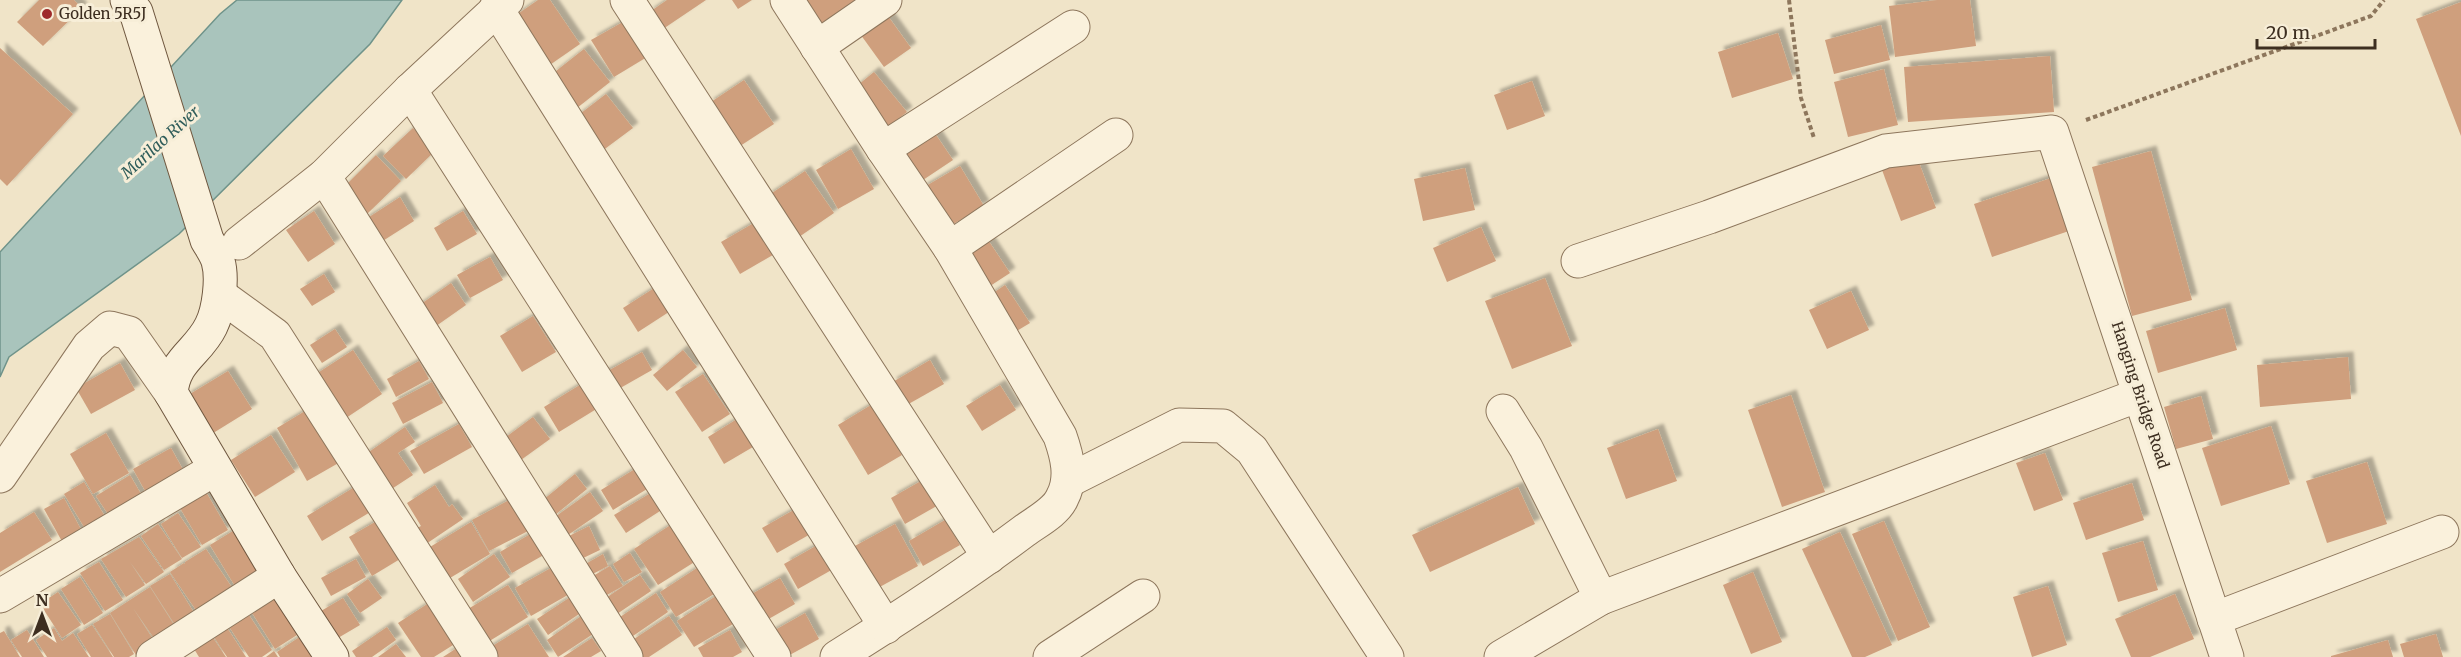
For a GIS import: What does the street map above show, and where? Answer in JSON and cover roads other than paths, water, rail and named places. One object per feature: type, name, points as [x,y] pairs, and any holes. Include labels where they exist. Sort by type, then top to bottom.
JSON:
[{"type":"street","points":[[627,0],[989,557]]},
{"type":"street","points":[[787,0],[950,248],[1059,436],[1068,458],[1068,480],[1062,500],[1050,511],[989,557],[886,627],[837,657]]},
{"type":"street","points":[[818,47],[885,0]]},
{"type":"street","points":[[223,242],[324,176],[410,90],[502,4],[886,627]]},
{"type":"street","points":[[131,6],[223,242],[219,261],[220,295],[211,326],[179,364],[172,378],[171,393]]},
{"type":"street","points":[[883,149],[1073,27]]},
{"type":"street","points":[[410,90],[774,657]]},
{"type":"street","name":"Hanging Bridge Road","points":[[1578,261],[1709,217],[1886,151],[2052,132],[2214,619],[2220,655]]},
{"type":"street","points":[[950,248],[1116,135]]},
{"type":"street","points":[[324,176],[626,657]]},
{"type":"street","points":[[220,295],[275,335],[482,657]]},
{"type":"street","points":[[0,476],[89,346],[110,328],[129,333],[171,393],[279,576],[332,657]]},
{"type":"street","points":[[1501,657],[1601,598],[2139,395]]},
{"type":"street","points":[[1503,411],[1527,448],[1601,598]]},
{"type":"street","points":[[1068,480],[1179,425],[1223,426],[1252,450],[1388,657]]},
{"type":"street","points":[[0,596],[215,469]]},
{"type":"street","points":[[2214,619],[2442,532]]},
{"type":"street","points":[[153,657],[279,576]]},
{"type":"street","points":[[1050,657],[1143,596]]},
{"type":"water","name":"Marilao River","points":[[237,0],[402,0],[370,44],[179,234],[9,357],[0,377],[0,252],[220,14]]},
{"type":"place","name":"Golden 5R5J","points":[[47,14]]}]
